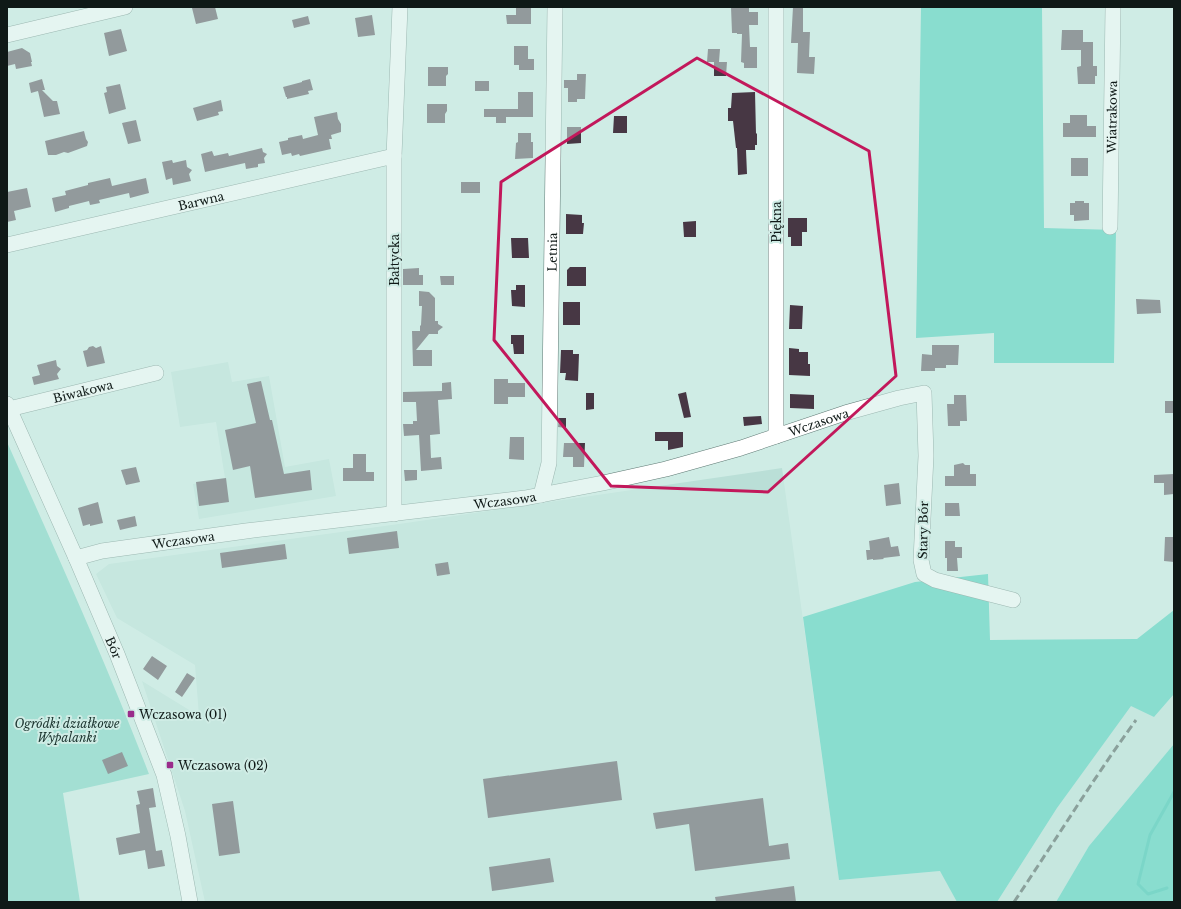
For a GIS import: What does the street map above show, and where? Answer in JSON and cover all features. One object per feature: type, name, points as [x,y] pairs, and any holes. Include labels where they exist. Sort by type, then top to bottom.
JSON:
[{"type":"street","points":[[7,35],[125,7]]},
{"type":"street","name":"Bałtycka","points":[[394,514],[394,156],[400,7]]},
{"type":"street","name":"Letnia","points":[[541,495],[549,463],[555,7]]},
{"type":"street","name":"Piękna","points":[[776,7],[776,436]]},
{"type":"street","name":"Wiatrakowa","points":[[1110,227],[1113,7]]},
{"type":"street","name":"Barwna","points":[[7,245],[394,156]]},
{"type":"street","name":"Biwakowa","points":[[8,406],[156,373]]},
{"type":"street","name":"Wczasowa","points":[[76,558],[102,551],[246,531],[541,495],[666,469],[741,448],[845,413],[924,393]]},
{"type":"street","name":"Stary Bór","points":[[924,393],[926,456],[921,560],[924,574],[935,580],[1013,600]]},
{"type":"street","name":"Bór","points":[[8,406],[117,654],[164,775],[178,836],[190,902]]},
{"type":"highlighted area","points":[[697,58],[869,151],[896,376],[768,492],[611,486],[494,340],[501,182]]},
{"type":"shaded area","points":[[228,362],[232,382],[269,376],[285,467],[329,459],[336,496],[199,519],[193,484],[225,478],[216,422],[180,427],[171,372]]},
{"type":"shaded area","points":[[782,468],[839,880],[941,871],[957,902],[205,902],[185,811],[142,681],[199,716],[195,665],[117,618],[96,574],[109,564],[406,523]]},
{"type":"shaded area","points":[[1174,694],[1174,744],[1089,846],[1056,902],[997,902],[1057,808],[1131,705],[1154,717]]},
{"type":"green space","points":[[921,7],[1042,7],[1044,228],[1116,230],[1114,363],[994,363],[994,333],[916,338]]},
{"type":"green space","name":"Ogródki działkowe Wypalanki","points":[[7,442],[98,649],[149,774],[63,793],[80,902],[7,902]]},
{"type":"green space","points":[[988,574],[990,640],[1137,639],[1174,610],[1174,694],[1154,717],[1131,706],[1057,808],[997,902],[957,902],[940,871],[839,880],[803,617],[915,582]]},
{"type":"green space","points":[[1174,744],[1174,902],[1056,902],[1089,846]]},
{"type":"building","points":[[215,7],[218,19],[196,24],[192,8]]},
{"type":"building","points":[[516,7],[531,7],[531,24],[507,24],[506,15],[516,15]]},
{"type":"building","points":[[731,7],[749,7],[749,12],[758,12],[758,25],[749,25],[750,47],[757,47],[757,68],[744,68],[744,63],[741,62],[742,34],[732,33]]},
{"type":"building","points":[[793,7],[803,7],[803,32],[810,32],[809,57],[815,57],[814,74],[797,73],[798,43],[791,43]]},
{"type":"building","points":[[372,15],[375,35],[358,37],[355,18]]},
{"type":"building","points":[[308,16],[310,24],[294,28],[292,20]]},
{"type":"building","points":[[121,29],[127,51],[109,56],[104,33]]},
{"type":"building","points":[[1062,30],[1083,30],[1083,42],[1093,42],[1093,66],[1097,66],[1095,84],[1078,84],[1077,67],[1081,66],[1081,50],[1061,50]]},
{"type":"building","points":[[514,46],[528,46],[528,59],[534,59],[534,70],[519,70],[519,65],[514,65]]},
{"type":"building","points":[[22,48],[30,53],[32,66],[16,69],[15,64],[7,66],[7,52]]},
{"type":"building","points":[[708,49],[720,49],[719,62],[727,62],[726,76],[714,76],[714,62],[707,62]]},
{"type":"building","points":[[428,67],[448,67],[446,86],[428,86]]},
{"type":"building","points":[[577,74],[586,74],[585,99],[577,99],[577,102],[568,102],[568,88],[564,88],[564,80],[577,80]]},
{"type":"building","points":[[42,79],[45,90],[42,90],[53,101],[57,101],[60,114],[44,117],[38,91],[31,93],[29,83]]},
{"type":"building","points":[[310,79],[313,90],[308,91],[309,94],[287,99],[283,87]]},
{"type":"building","points":[[475,81],[489,81],[489,91],[475,91]]},
{"type":"building","points":[[120,84],[126,109],[109,114],[104,93],[107,92],[106,87]]},
{"type":"building","points":[[518,92],[533,92],[533,117],[506,117],[506,123],[496,123],[496,117],[484,117],[484,109],[518,109]]},
{"type":"building","points":[[755,92],[757,145],[755,145],[755,150],[746,150],[747,174],[738,175],[737,148],[733,121],[728,121],[728,108],[731,108],[732,93]]},
{"type":"building","points":[[221,100],[223,111],[218,112],[219,115],[197,121],[193,108]]},
{"type":"building","points":[[427,104],[447,104],[445,123],[427,123]]},
{"type":"building","points":[[337,112],[338,119],[341,124],[341,132],[331,135],[332,139],[329,139],[331,149],[300,156],[299,154],[292,156],[291,153],[282,155],[279,142],[288,140],[288,138],[302,135],[303,139],[318,135],[314,117]]},
{"type":"building","points":[[1070,115],[1087,115],[1087,126],[1096,126],[1096,137],[1063,137],[1063,123],[1070,123]]},
{"type":"building","points":[[614,116],[627,116],[627,133],[613,133]]},
{"type":"building","points":[[136,120],[141,141],[128,144],[122,123]]},
{"type":"building","points":[[567,127],[581,127],[581,143],[567,144]]},
{"type":"building","points":[[84,131],[88,142],[87,146],[68,153],[64,152],[56,155],[48,155],[45,141]]},
{"type":"building","points":[[518,133],[531,133],[531,142],[533,142],[533,158],[515,159]]},
{"type":"building","points":[[262,148],[263,152],[267,154],[264,158],[265,163],[258,164],[258,167],[246,169],[245,163],[205,172],[201,154],[212,151],[214,156],[228,153],[229,156]]},
{"type":"building","points":[[1071,158],[1088,158],[1088,176],[1071,176]]},
{"type":"building","points":[[172,160],[173,163],[186,160],[187,167],[192,170],[189,174],[191,181],[173,185],[172,178],[166,180],[162,162]]},
{"type":"building","points":[[110,178],[112,186],[146,178],[149,193],[130,198],[129,193],[99,200],[100,203],[90,205],[89,201],[69,206],[69,208],[55,212],[52,198],[66,195],[65,191],[88,185],[88,183]]},
{"type":"building","points":[[461,182],[480,182],[480,193],[461,193]]},
{"type":"building","points":[[27,188],[31,207],[14,211],[16,220],[7,222],[7,192]]},
{"type":"building","points":[[1075,201],[1084,201],[1084,203],[1089,203],[1089,220],[1074,221],[1074,215],[1070,215],[1070,203],[1075,203]]},
{"type":"building","points":[[566,214],[582,215],[582,223],[584,223],[583,234],[566,234]]},
{"type":"building","points":[[788,218],[807,218],[807,232],[802,232],[802,246],[791,246],[791,237],[788,237]]},
{"type":"building","points":[[696,221],[696,237],[684,237],[683,222]]},
{"type":"building","points":[[511,238],[528,238],[529,258],[512,258]]},
{"type":"building","points":[[570,267],[586,267],[586,286],[567,286],[567,270]]},
{"type":"building","points":[[419,268],[419,275],[423,275],[423,285],[403,285],[403,269]]},
{"type":"building","points":[[440,276],[454,276],[454,285],[441,285]]},
{"type":"building","points":[[516,285],[525,285],[525,307],[512,306],[511,290],[516,290]]},
{"type":"building","points":[[419,291],[429,292],[435,298],[435,321],[438,321],[438,324],[443,327],[438,331],[438,334],[429,334],[416,350],[432,350],[432,366],[413,366],[412,331],[420,331],[421,325],[422,306],[419,306]]},
{"type":"building","points":[[1136,299],[1160,300],[1161,313],[1137,314]]},
{"type":"building","points":[[563,302],[580,302],[580,325],[563,325]]},
{"type":"building","points":[[790,305],[803,306],[802,329],[789,329]]},
{"type":"building","points":[[511,335],[524,335],[524,354],[514,354],[513,344],[511,344]]},
{"type":"building","points":[[932,345],[959,345],[958,365],[946,365],[946,368],[935,368],[935,371],[921,371],[922,354],[932,355]]},
{"type":"building","points":[[93,346],[96,348],[101,346],[105,363],[87,367],[83,351]]},
{"type":"building","points":[[789,348],[799,349],[799,352],[808,352],[810,376],[789,375]]},
{"type":"building","points":[[561,350],[573,350],[573,354],[579,354],[578,381],[565,380],[566,373],[560,373]]},
{"type":"building","points":[[56,360],[57,366],[61,369],[57,374],[59,379],[34,385],[32,377],[40,375],[37,365]]},
{"type":"building","points":[[494,379],[508,379],[508,383],[525,383],[525,397],[508,397],[508,404],[494,404]]},
{"type":"building","points":[[261,381],[270,420],[272,420],[284,474],[310,470],[312,490],[255,498],[250,466],[233,470],[225,430],[256,423],[247,384]]},
{"type":"building","points":[[451,382],[452,399],[438,400],[440,434],[430,435],[431,458],[441,457],[442,469],[421,471],[419,435],[404,436],[403,424],[413,424],[413,421],[417,421],[416,402],[403,402],[403,392],[442,391],[442,383]]},
{"type":"building","points":[[686,392],[691,417],[684,418],[678,394]]},
{"type":"building","points":[[586,393],[594,393],[594,409],[586,410]]},
{"type":"building","points":[[790,394],[814,395],[814,409],[790,408]]},
{"type":"building","points":[[954,395],[966,395],[967,421],[960,421],[960,426],[948,426],[947,404],[954,404]]},
{"type":"building","points":[[1165,401],[1174,401],[1174,413],[1165,413]]},
{"type":"building","points":[[761,416],[762,424],[744,426],[743,417]]},
{"type":"building","points":[[559,418],[566,418],[566,428],[558,427]]},
{"type":"building","points":[[655,432],[683,432],[683,447],[668,450],[668,441],[655,441]]},
{"type":"building","points":[[510,437],[524,437],[524,460],[509,459]]},
{"type":"building","points":[[564,443],[585,443],[584,467],[573,467],[573,457],[563,457]]},
{"type":"building","points":[[353,454],[366,454],[366,472],[374,472],[374,481],[343,481],[343,468],[353,468]]},
{"type":"building","points":[[963,463],[965,465],[970,465],[970,474],[976,474],[976,486],[945,486],[945,476],[954,476],[954,465]]},
{"type":"building","points":[[136,467],[140,482],[126,485],[121,470]]},
{"type":"building","points":[[404,470],[417,470],[417,480],[405,481]]},
{"type":"building","points":[[1174,474],[1174,494],[1164,495],[1164,483],[1154,483],[1154,475]]},
{"type":"building","points":[[226,478],[229,502],[199,506],[196,482]]},
{"type":"building","points":[[899,483],[901,504],[886,506],[884,485]]},
{"type":"building","points":[[98,502],[103,523],[83,526],[78,508]]},
{"type":"building","points":[[945,503],[959,503],[960,516],[945,516]]},
{"type":"building","points":[[135,516],[137,526],[120,530],[117,520]]},
{"type":"building","points":[[397,531],[399,548],[349,554],[347,538]]},
{"type":"building","points":[[889,537],[891,547],[898,546],[900,556],[867,560],[866,550],[870,550],[869,541]]},
{"type":"building","points":[[1165,537],[1174,537],[1174,562],[1164,561]]},
{"type":"building","points":[[945,541],[955,541],[955,547],[962,547],[962,558],[957,558],[958,571],[947,571]]},
{"type":"building","points":[[285,544],[287,559],[222,568],[220,553]]},
{"type":"building","points":[[448,562],[450,574],[437,576],[435,564]]},
{"type":"building","points":[[152,656],[167,666],[158,680],[143,669]]},
{"type":"building","points":[[187,673],[195,678],[182,697],[175,692]]},
{"type":"building","points":[[122,752],[128,766],[108,774],[102,760]]},
{"type":"building","points":[[617,761],[622,800],[488,818],[483,779]]},
{"type":"building","points":[[153,788],[156,807],[149,808],[156,851],[162,850],[165,866],[148,869],[145,850],[119,855],[116,838],[140,833],[136,805],[140,804],[137,791]]},
{"type":"building","points":[[763,798],[769,846],[788,843],[790,859],[695,871],[689,824],[656,829],[653,813]]},
{"type":"building","points":[[233,801],[240,853],[219,856],[212,804]]},
{"type":"building","points":[[550,858],[554,882],[492,891],[489,867]]},
{"type":"building","points":[[794,886],[796,902],[716,902],[715,897]]},
{"type":"waterway","points":[[1167,888],[1148,894],[1138,884],[1150,835],[1174,792]]},
{"type":"railway","points":[[1014,902],[1089,787],[1136,720]]},
{"type":"place","name":"Wczasowa (01)","points":[[131,714]]},
{"type":"place","name":"Wczasowa (02)","points":[[170,765]]}]
